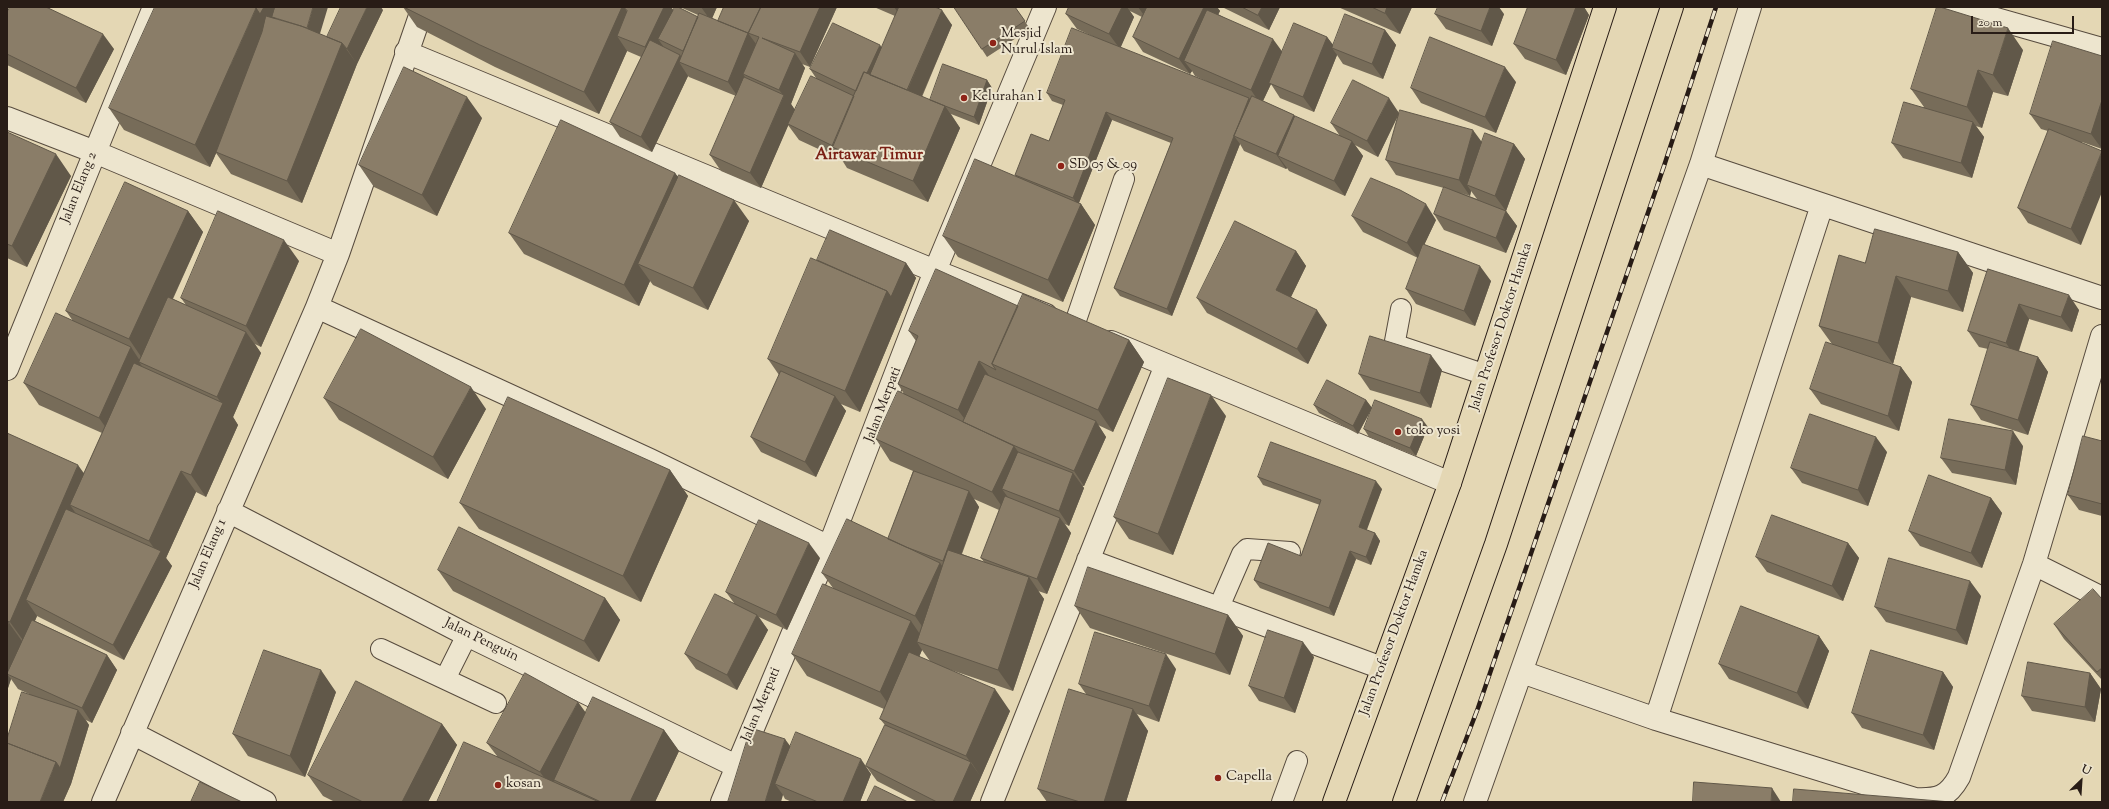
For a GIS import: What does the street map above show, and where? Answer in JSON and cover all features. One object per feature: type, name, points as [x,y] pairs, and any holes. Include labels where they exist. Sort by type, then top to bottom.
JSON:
[{"type":"highway","name":"Jalan Profesor Doktor Hamka","points":[[1334,802],[1450,483],[1605,7]]},
{"type":"highway","points":[[1404,802],[1496,544],[1672,7]]},
{"type":"street","name":"Jalan Elang 2","points":[[7,369],[154,7]]},
{"type":"street","name":"Jalan Elang 1","points":[[103,802],[317,307],[338,254],[406,52],[423,7]]},
{"type":"street","name":"Jalan Merpati","points":[[722,802],[829,547],[935,271],[1045,7]]},
{"type":"street","points":[[1475,802],[1701,164],[1750,7]]},
{"type":"street","points":[[1954,7],[2102,49]]},
{"type":"street","points":[[406,52],[935,271],[1074,326],[1450,483]]},
{"type":"street","points":[[7,118],[95,152],[338,254]]},
{"type":"street","points":[[1701,164],[2102,298]]},
{"type":"street","points":[[1656,719],[1822,205]]},
{"type":"street","points":[[317,307],[650,460],[829,547]]},
{"type":"street","points":[[1522,672],[1656,719],[1915,799],[1939,798],[1954,786],[1959,777],[2034,564],[2102,336]]},
{"type":"street","points":[[992,802],[1166,365]]},
{"type":"street","name":"Jalan Penguin","points":[[228,512],[468,634],[736,766]]},
{"type":"street","points":[[1088,560],[1382,668]]},
{"type":"street","points":[[2034,564],[2102,598]]},
{"type":"street","points":[[132,733],[265,802]]},
{"type":"lane","points":[[1074,326],[1124,179]]},
{"type":"lane","points":[[1401,310],[1395,341],[1396,346],[1486,374]]},
{"type":"lane","points":[[1219,607],[1242,554],[1247,549],[1290,552]]},
{"type":"lane","points":[[445,679],[468,634]]},
{"type":"lane","points":[[381,649],[496,703]]},
{"type":"lane","points":[[1282,802],[1297,761]]},
{"type":"building","points":[[10,7],[46,7],[103,34],[76,88],[7,54],[7,13]]},
{"type":"building","points":[[155,7],[256,8],[195,145],[109,108]]},
{"type":"building","points":[[254,7],[264,7],[260,14]]},
{"type":"building","points":[[275,7],[313,7],[307,28],[272,17]]},
{"type":"building","points":[[341,7],[367,7],[347,49],[342,43],[327,37]]},
{"type":"building","points":[[404,7],[622,7],[584,92],[480,45]]},
{"type":"building","points":[[624,7],[664,7],[645,47],[617,36],[627,11]]},
{"type":"building","points":[[675,7],[698,17],[683,51],[658,39]]},
{"type":"building","points":[[724,7],[761,7],[748,33],[718,21]]},
{"type":"building","points":[[761,7],[820,7],[800,52],[762,38],[795,53],[779,90],[743,74],[759,37],[748,33]]},
{"type":"building","points":[[899,7],[935,7],[942,10],[907,90],[870,75]]},
{"type":"building","name":"Mesjid Nurul Islam","points":[[954,7],[1015,7],[1025,21],[982,49]]},
{"type":"building","points":[[1069,7],[1122,7],[1109,34],[1066,14]]},
{"type":"building","points":[[1147,7],[1204,7],[1179,59],[1133,37]]},
{"type":"building","points":[[1242,7],[1262,7],[1258,15]]},
{"type":"building","points":[[1372,7],[1387,7],[1385,13]]},
{"type":"building","points":[[1438,7],[1490,7],[1481,31],[1435,14]]},
{"type":"building","points":[[1528,7],[1576,7],[1556,60],[1514,44]]},
{"type":"building","points":[[1937,7],[2008,28],[1993,75],[1978,70],[1967,107],[1911,89]]},
{"type":"building","points":[[1207,10],[1273,39],[1251,90],[1184,61]]},
{"type":"building","points":[[699,13],[748,33],[728,82],[679,62]]},
{"type":"building","points":[[1345,14],[1385,30],[1372,64],[1332,48]]},
{"type":"building","points":[[266,16],[301,26],[342,43],[287,181],[216,152],[262,32]]},
{"type":"building","points":[[833,23],[880,45],[867,73],[864,72],[856,91],[810,69]]},
{"type":"building","points":[[1294,23],[1327,37],[1303,97],[1269,83]]},
{"type":"building","name":"SD 05 & 09","points":[[1072,28],[1249,98],[1167,309],[1114,288],[1173,138],[1106,112],[1073,198],[1015,175],[1031,134],[1049,141],[1065,100],[1047,93]]},
{"type":"building","points":[[1430,37],[1505,67],[1485,117],[1411,88]]},
{"type":"building","points":[[650,40],[680,55],[641,137],[610,122]]},
{"type":"building","points":[[2053,41],[2102,56],[2102,100],[2091,134],[2030,114]]},
{"type":"building","name":"Kelurahan I","points":[[943,64],[987,80],[974,117],[930,100]]},
{"type":"building","points":[[404,67],[467,97],[422,195],[359,165]]},
{"type":"building","points":[[864,72],[945,106],[913,181],[832,147]]},
{"type":"building","points":[[811,76],[854,96],[833,146],[788,124]]},
{"type":"building","points":[[744,77],[784,95],[750,173],[710,155]]},
{"type":"building","points":[[1353,80],[1389,98],[1367,141],[1331,123]]},
{"type":"building","points":[[1252,96],[1294,115],[1276,154],[1234,136]]},
{"type":"building","points":[[1904,102],[1973,122],[1961,163],[1892,143]]},
{"type":"building","points":[[1400,110],[1473,130],[1459,180],[1386,160]]},
{"type":"building","points":[[1295,116],[1352,141],[1334,181],[1278,156]]},
{"type":"building","points":[[561,120],[675,173],[624,285],[509,233]]},
{"type":"building","points":[[2049,129],[2102,151],[2071,229],[2018,208]]},
{"type":"building","points":[[7,132],[56,154],[12,246],[7,244]]},
{"type":"building","points":[[1485,133],[1514,144],[1495,196],[1467,185]]},
{"type":"building","points":[[975,159],[1081,204],[1048,280],[943,236]]},
{"type":"building","points":[[679,175],[734,200],[693,288],[638,264]]},
{"type":"building","points":[[1371,178],[1400,190],[1426,204],[1407,243],[1352,216]]},
{"type":"building","points":[[125,182],[188,211],[129,339],[66,311]]},
{"type":"building","points":[[1444,187],[1506,211],[1496,238],[1434,214]]},
{"type":"building","points":[[218,211],[284,240],[246,326],[181,298]]},
{"type":"building","points":[[1235,221],[1296,251],[1276,290],[1317,310],[1297,349],[1197,298]]},
{"type":"building","points":[[1875,229],[1958,252],[1948,291],[1896,276],[1878,343],[1819,326],[1839,255],[1865,263]]},
{"type":"building","points":[[830,230],[906,263],[891,297],[887,291],[817,260]]},
{"type":"building","points":[[1423,244],[1480,266],[1464,311],[1406,289]]},
{"type":"building","points":[[811,258],[887,291],[845,391],[768,359]]},
{"type":"building","points":[[936,269],[1018,306],[992,364],[996,370],[979,361],[958,410],[898,384],[918,336],[909,331]]},
{"type":"building","points":[[1988,269],[2069,295],[2061,317],[2019,304],[2006,343],[1968,331]]},
{"type":"building","points":[[1023,294],[1129,340],[1098,410],[992,364]]},
{"type":"building","points":[[168,297],[246,332],[217,397],[139,362]]},
{"type":"building","points":[[56,313],[131,347],[99,418],[24,383]]},
{"type":"building","points":[[361,329],[471,387],[433,457],[324,398]]},
{"type":"building","points":[[1370,336],[1431,355],[1420,393],[1359,374]]},
{"type":"building","points":[[1826,342],[1901,367],[1888,416],[1810,389]]},
{"type":"building","points":[[1990,342],[2038,357],[2018,420],[1971,405]]},
{"type":"building","points":[[134,363],[223,403],[191,475],[181,471],[149,541],[70,505]]},
{"type":"building","points":[[781,371],[835,396],[805,462],[751,437]]},
{"type":"building","points":[[985,374],[1096,421],[1074,471],[963,422]]},
{"type":"building","points":[[1168,378],[1211,395],[1158,534],[1114,517]]},
{"type":"building","points":[[1327,380],[1366,400],[1353,426],[1314,405]]},
{"type":"building","points":[[898,391],[1014,446],[992,492],[876,439]]},
{"type":"building","points":[[508,397],[670,470],[623,576],[460,503]]},
{"type":"building","name":"toko yosi","points":[[1375,400],[1422,419],[1410,448],[1364,429]]},
{"type":"building","points":[[1810,414],[1876,437],[1858,490],[1791,468]]},
{"type":"building","points":[[1949,419],[2013,431],[2005,470],[1941,458]]},
{"type":"building","points":[[7,433],[78,465],[10,622],[7,621]]},
{"type":"building","points":[[2083,436],[2102,441],[2102,504],[2068,495]]},
{"type":"building","points":[[1271,442],[1376,481],[1359,527],[1375,533],[1366,557],[1350,551],[1329,608],[1254,580],[1268,543],[1301,556],[1321,500],[1258,477]]},
{"type":"building","points":[[1018,452],[1073,473],[1059,511],[1002,489]]},
{"type":"building","points":[[914,471],[969,491],[943,561],[888,539]]},
{"type":"building","points":[[1929,475],[1991,498],[1971,553],[1909,531]]},
{"type":"building","points":[[1005,496],[1060,518],[1037,579],[981,558]]},
{"type":"building","points":[[66,509],[161,551],[113,645],[26,600]]},
{"type":"building","points":[[1772,515],[1848,543],[1832,586],[1756,557]]},
{"type":"building","points":[[847,519],[940,563],[915,616],[822,573]]},
{"type":"building","points":[[759,520],[809,543],[776,615],[726,592]]},
{"type":"building","points":[[459,527],[605,598],[584,641],[438,570]]},
{"type":"building","points":[[948,550],[1029,577],[998,670],[917,642]]},
{"type":"building","points":[[1889,558],[1970,581],[1956,630],[1875,607]]},
{"type":"building","points":[[1088,567],[1228,615],[1215,654],[1075,606]]},
{"type":"building","points":[[823,584],[911,621],[880,692],[792,654]]},
{"type":"building","points":[[2093,589],[2102,599],[2102,668],[2097,672],[2054,624]]},
{"type":"building","points":[[715,594],[757,615],[727,675],[685,654]]},
{"type":"building","points":[[1741,606],[1819,636],[1797,693],[1719,664]]},
{"type":"building","points":[[32,620],[107,655],[82,708],[7,674]]},
{"type":"building","points":[[1268,630],[1303,642],[1284,698],[1249,686]]},
{"type":"building","points":[[1095,632],[1166,654],[1149,706],[1079,684]]},
{"type":"building","points":[[264,650],[321,670],[290,756],[233,734]]},
{"type":"building","points":[[1871,650],[1943,672],[1923,735],[1852,713]]},
{"type":"building","points":[[909,652],[995,689],[966,756],[880,719]]},
{"type":"building","points":[[2028,662],[2090,673],[2085,707],[2022,696]]},
{"type":"building","points":[[525,673],[578,702],[540,772],[487,743]]},
{"type":"building","points":[[356,681],[442,724],[402,802],[363,802],[308,775]]},
{"type":"building","points":[[1069,689],[1133,709],[1104,802],[1080,802],[1038,789]]},
{"type":"building","points":[[22,692],[78,710],[60,768],[56,762],[7,743]]},
{"type":"building","points":[[593,697],[664,730],[630,802],[601,802],[554,780]]},
{"type":"building","points":[[885,725],[971,762],[953,802],[937,802],[866,766]]},
{"type":"building","points":[[751,728],[785,739],[765,802],[728,802]]},
{"type":"building","points":[[796,732],[861,759],[843,802],[818,802],[775,784]]},
{"type":"building","points":[[464,742],[599,802],[437,802]]},
{"type":"building","points":[[7,743],[56,762],[40,802],[7,802]]},
{"type":"building","points":[[200,782],[242,802],[191,802]]},
{"type":"building","points":[[1694,782],[1772,788],[1771,802],[1693,802]]},
{"type":"building","points":[[875,786],[908,802],[867,802]]},
{"type":"building","points":[[1794,789],[1951,802],[1793,802]]},
{"type":"railway","points":[[1442,802],[1478,708],[1664,166],[1716,7]]},
{"type":"place","name":"Mesjid Nurul Islam","points":[[993,43]]},
{"type":"place","name":"Kelurahan I","points":[[964,98]]},
{"type":"place","name":"SD 05 & 09","points":[[1061,166]]},
{"type":"place","name":"toko yosi","points":[[1398,432]]},
{"type":"place","name":"Capella","points":[[1218,778]]},
{"type":"place","name":"kosan","points":[[498,785]]},
{"type":"district","name":"Airtawar Timur","points":[[869,156]]}]
